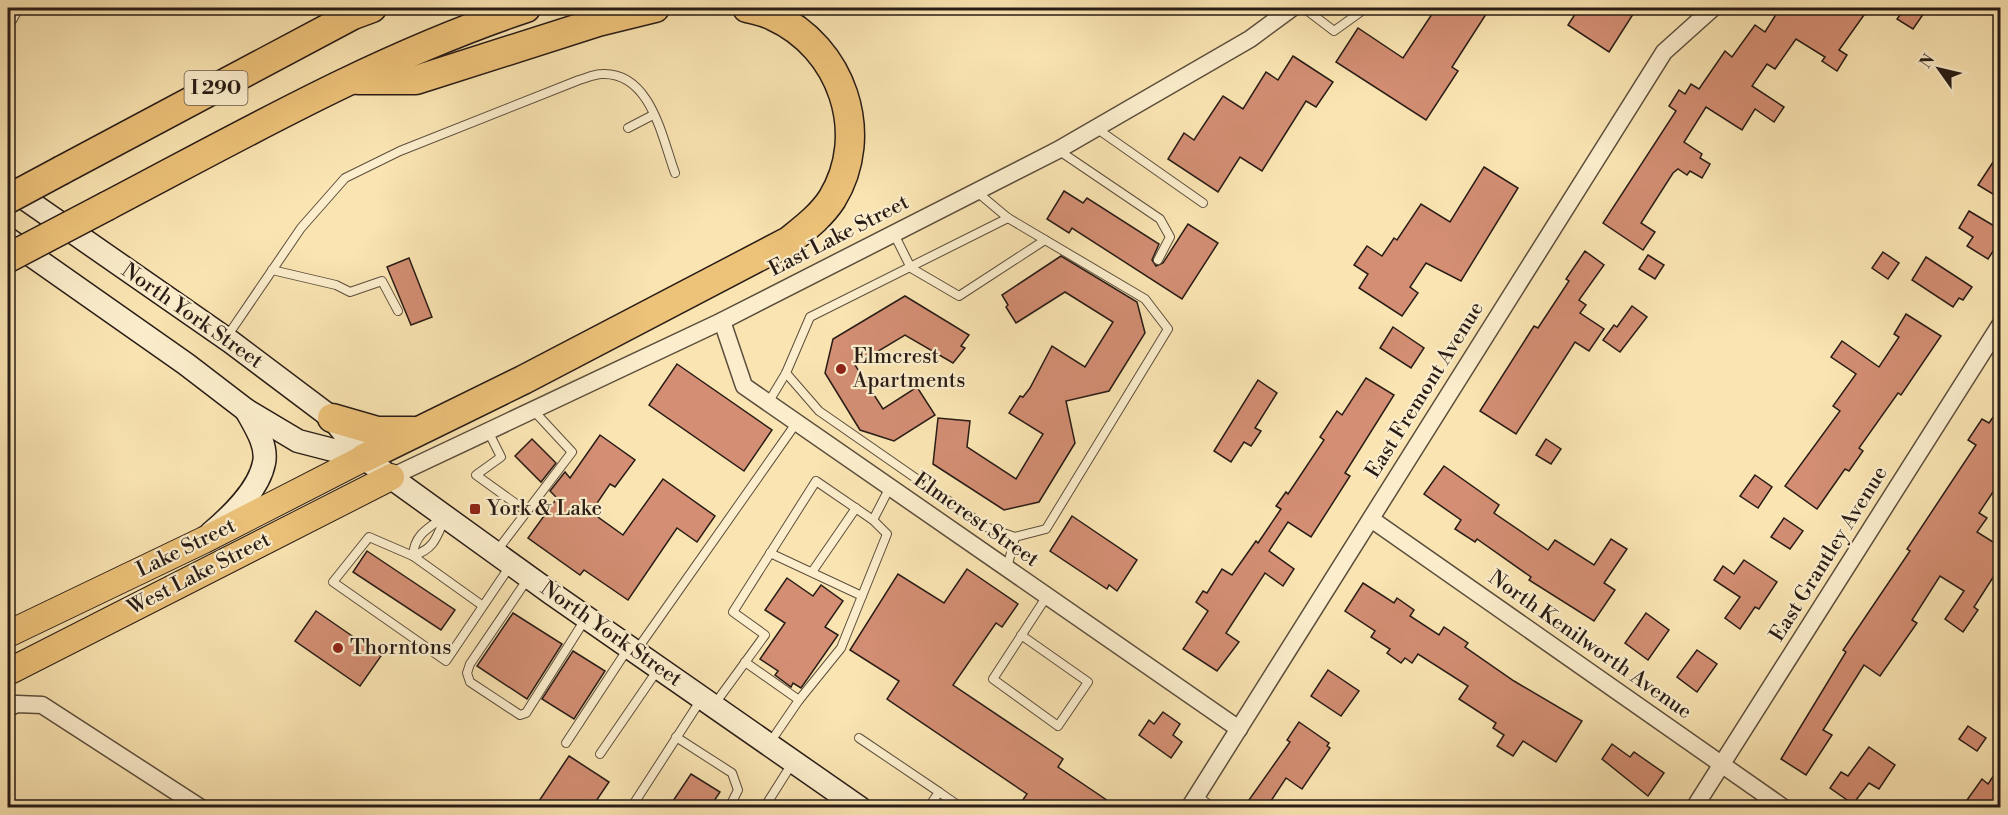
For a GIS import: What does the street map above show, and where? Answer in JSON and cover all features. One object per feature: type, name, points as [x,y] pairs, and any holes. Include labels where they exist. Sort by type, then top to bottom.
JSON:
[{"type":"highway","name":"I 290","points":[[8,199],[372,8]]},
{"type":"highway","name":"I 290","points":[[8,258],[347,80],[476,24],[526,8]]},
{"type":"highway","points":[[347,80],[416,80],[598,22],[656,8]]},
{"type":"highway","points":[[364,458],[523,380],[789,241],[814,221],[831,199],[843,175],[850,146],[847,99],[828,62],[794,28],[773,16],[747,8]]},
{"type":"highway","points":[[332,418],[377,430],[418,431]]},
{"type":"main road","name":"North York Street","points":[[8,187],[225,339],[332,418],[364,458],[586,617],[860,807]]},
{"type":"main road","name":"North York Street","points":[[8,239],[186,364],[246,410],[298,441],[364,458]]},
{"type":"main road","points":[[204,540],[252,488],[264,462],[261,440],[246,410]]},
{"type":"main road","name":"Lake Street","points":[[8,634],[204,540],[364,458]]},
{"type":"main road","name":"West Lake Street","points":[[8,672],[391,477]]},
{"type":"street","name":"East Lake Street","points":[[391,477],[722,321],[1058,150],[1250,39],[1292,8]]},
{"type":"street","name":"East Fremont Avenue","points":[[1193,802],[1664,52],[1713,8]]},
{"type":"street","name":"Elmcrest Street","points":[[722,321],[744,386],[1239,729]]},
{"type":"street","name":"East Grantley Avenue","points":[[1694,807],[2001,325]]},
{"type":"street","name":"North Kenilworth Avenue","points":[[1371,519],[1784,807]]},
{"type":"street","points":[[12,706],[42,705],[201,807]]},
{"type":"lane","points":[[9,24],[19,8]]},
{"type":"lane","points":[[1304,8],[1334,31],[1366,8]]},
{"type":"lane","points":[[225,339],[301,228],[345,178],[399,151],[602,74],[619,77],[640,89],[675,173]]},
{"type":"lane","points":[[628,128],[653,116]]},
{"type":"lane","points":[[1096,128],[1203,203]]},
{"type":"lane","points":[[1058,150],[1160,219],[1170,237],[1158,260]]},
{"type":"lane","points":[[786,373],[819,411],[986,527],[1015,537],[1046,529],[1168,329],[1144,299],[1008,218],[977,192]]},
{"type":"lane","points":[[768,403],[786,373],[810,317],[1008,218]]},
{"type":"lane","points":[[894,234],[911,268],[959,296],[1046,240]]},
{"type":"lane","points":[[272,270],[336,285],[350,292],[382,281],[398,311]]},
{"type":"lane","points":[[533,410],[572,452],[526,511],[512,564],[468,669],[470,682],[520,715],[526,713],[586,617]]},
{"type":"lane","points":[[566,743],[797,423]]},
{"type":"lane","points":[[488,431],[501,457],[476,475],[526,511]]},
{"type":"lane","points":[[631,807],[676,737],[745,662],[765,636],[733,612],[816,481],[873,520],[887,534],[841,648],[799,700],[769,744]]},
{"type":"lane","points":[[873,520],[890,488]]},
{"type":"lane","points":[[812,572],[856,508]]},
{"type":"lane","points":[[412,556],[427,551],[435,541],[446,517]]},
{"type":"lane","points":[[412,556],[414,543],[422,532],[446,517]]},
{"type":"lane","points":[[483,606],[412,556],[369,537],[333,582],[446,661],[512,564]]},
{"type":"lane","points":[[1006,568],[1015,537]]},
{"type":"lane","points":[[770,553],[862,596]]},
{"type":"lane","points":[[1021,635],[1088,682],[1058,726],[993,680],[1021,635],[1047,596]]},
{"type":"lane","points":[[745,662],[799,700]]},
{"type":"lane","points":[[600,754],[659,668]]},
{"type":"lane","points":[[676,737],[732,773],[738,790],[729,807]]},
{"type":"lane","points":[[859,738],[962,807]]},
{"type":"lane","points":[[764,807],[794,761]]},
{"type":"lane","points":[[928,807],[939,792]]},
{"type":"lane","points":[[1193,802],[1214,807]]},
{"type":"building","points":[[1436,8],[1490,8],[1452,67],[1458,71],[1426,120],[1336,62],[1358,28],[1403,58]]},
{"type":"building","points":[[1579,8],[1637,8],[1609,52],[1568,25]]},
{"type":"building","points":[[1780,8],[1869,8],[1839,50],[1847,55],[1837,71],[1822,61],[1825,57],[1796,39],[1775,69],[1767,64],[1752,86],[1784,107],[1774,122],[1755,109],[1742,130],[1706,107],[1684,142],[1702,154],[1700,158],[1710,164],[1702,178],[1690,171],[1687,175],[1678,169],[1673,173],[1641,223],[1655,232],[1643,250],[1603,223],[1676,111],[1669,106],[1679,90],[1685,94],[1691,84],[1699,89],[1725,51],[1732,57],[1755,25],[1765,32]]},
{"type":"building","points":[[1905,8],[1915,8],[1924,13],[1913,29],[1897,19]]},
{"type":"building","points":[[1293,56],[1333,82],[1316,107],[1306,101],[1262,171],[1240,157],[1218,192],[1168,159],[1184,133],[1194,140],[1223,96],[1243,109],[1266,72],[1278,80]]},
{"type":"building","points":[[2001,150],[2001,199],[1978,185]]},
{"type":"building","points":[[1484,167],[1518,188],[1461,281],[1426,263],[1410,287],[1418,293],[1402,316],[1359,288],[1368,274],[1354,265],[1367,246],[1382,256],[1394,238],[1397,240],[1421,204],[1450,222]]},
{"type":"building","points":[[1064,191],[1083,203],[1087,198],[1159,244],[1152,260],[1156,266],[1163,263],[1188,224],[1218,243],[1182,299],[1072,228],[1069,233],[1047,219]]},
{"type":"building","points":[[1969,211],[2001,230],[2001,239],[1988,259],[1967,246],[1973,237],[1959,228]]},
{"type":"building","points":[[1585,251],[1604,265],[1579,300],[1586,305],[1580,313],[1604,329],[1589,351],[1575,342],[1516,434],[1480,411],[1534,326],[1538,328],[1569,281],[1566,279]]},
{"type":"building","points":[[1883,252],[1899,263],[1888,279],[1872,268]]},
{"type":"building","points":[[1648,255],[1664,265],[1655,279],[1639,269]]},
{"type":"building","points":[[1061,256],[1137,302],[1145,333],[1109,391],[1066,401],[1075,443],[1039,502],[1004,510],[933,464],[938,418],[970,421],[967,447],[1016,479],[1043,434],[1009,413],[1020,396],[1023,397],[1030,388],[1052,346],[1085,367],[1113,322],[1065,292],[1016,323],[1002,295]]},
{"type":"building","points":[[1926,257],[1972,287],[1963,300],[1959,298],[1953,307],[1912,280]]},
{"type":"building","points":[[409,258],[432,317],[411,325],[387,267]]},
{"type":"building","name":"Elmcrest Apartments","points":[[905,296],[969,335],[961,346],[965,348],[953,363],[905,335],[855,365],[883,409],[917,387],[935,415],[894,441],[860,430],[825,373],[833,339]]},
{"type":"building","points":[[1632,306],[1647,317],[1620,352],[1603,340],[1614,325],[1617,327]]},
{"type":"building","points":[[1906,314],[1941,336],[1901,395],[1898,393],[1859,448],[1863,451],[1849,471],[1845,469],[1817,509],[1785,486],[1840,411],[1833,406],[1856,374],[1831,357],[1842,341],[1879,367],[1899,337],[1894,334]]},
{"type":"building","points":[[1393,327],[1424,348],[1411,368],[1380,348]]},
{"type":"building","points":[[677,364],[772,430],[744,471],[649,405]]},
{"type":"building","points":[[1366,378],[1394,395],[1345,473],[1350,476],[1311,537],[1288,522],[1269,551],[1294,569],[1283,586],[1265,573],[1226,633],[1239,642],[1217,671],[1183,649],[1208,611],[1196,602],[1203,591],[1207,593],[1222,569],[1232,575],[1256,541],[1258,543],[1281,509],[1276,506],[1286,492],[1288,494],[1324,440],[1320,437],[1337,411],[1342,415]]},
{"type":"building","points":[[1258,380],[1277,393],[1255,428],[1261,431],[1251,446],[1244,442],[1231,462],[1214,451]]},
{"type":"building","points":[[2001,406],[2001,480],[1979,513],[1987,518],[1977,532],[2001,547],[2001,565],[1974,607],[1978,610],[1963,632],[1945,619],[1964,591],[1940,576],[1912,620],[1917,623],[1880,676],[1864,665],[1823,730],[1832,735],[1806,775],[1781,759],[1846,652],[1843,650],[1910,551],[1907,549],[1976,445],[1968,440],[1982,419],[1989,423]]},
{"type":"building","points":[[600,435],[635,460],[615,487],[610,484],[591,512],[623,535],[663,479],[715,516],[697,542],[677,528],[628,600],[584,570],[580,575],[528,538],[557,498],[550,491],[565,472],[570,478]]},
{"type":"building","points":[[532,439],[556,463],[541,482],[515,456]]},
{"type":"building","points":[[1546,439],[1561,449],[1551,464],[1536,455]]},
{"type":"building","points":[[1444,466],[1499,505],[1494,513],[1548,550],[1555,540],[1594,565],[1611,539],[1627,549],[1604,583],[1615,590],[1594,621],[1529,580],[1531,577],[1477,539],[1475,542],[1455,529],[1461,520],[1424,494]]},
{"type":"building","points":[[1755,475],[1772,487],[1758,508],[1740,496]]},
{"type":"building","points":[[1072,516],[1137,560],[1117,591],[1109,585],[1107,589],[1050,551]]},
{"type":"building","points":[[1784,518],[1803,531],[1790,549],[1771,537]]},
{"type":"building","name":"Thorntons","points":[[367,551],[455,610],[441,630],[353,572]]},
{"type":"building","points":[[1744,560],[1777,582],[1759,609],[1755,607],[1740,629],[1725,618],[1740,597],[1714,580],[1723,566],[1734,574]]},
{"type":"building","points":[[967,569],[1018,604],[1002,627],[996,623],[953,685],[1063,759],[1058,767],[1117,807],[1018,807],[1027,794],[887,699],[899,681],[850,650],[898,574],[944,603]]},
{"type":"building","points":[[787,578],[813,596],[821,585],[843,601],[825,627],[838,635],[801,688],[793,683],[791,687],[775,675],[778,671],[760,659],[785,623],[765,610]]},
{"type":"building","points":[[1363,583],[1394,603],[1397,598],[1414,610],[1410,616],[1439,635],[1444,627],[1468,643],[1465,647],[1514,681],[1582,721],[1556,762],[1523,741],[1513,756],[1497,746],[1504,735],[1493,728],[1496,723],[1459,699],[1468,686],[1418,654],[1412,663],[1405,658],[1401,663],[1387,653],[1390,649],[1371,637],[1375,631],[1345,611]]},
{"type":"building","name":"Thorntons","points":[[316,611],[381,656],[360,686],[295,641]]},
{"type":"building","points":[[513,613],[562,644],[527,699],[477,666]]},
{"type":"building","points":[[1646,613],[1669,630],[1648,660],[1625,643]]},
{"type":"building","points":[[1697,650],[1717,664],[1697,692],[1677,677]]},
{"type":"building","points":[[573,651],[605,671],[574,719],[542,699]]},
{"type":"building","points":[[1328,670],[1359,691],[1341,716],[1311,696]]},
{"type":"building","points":[[1163,712],[1180,724],[1173,735],[1182,742],[1171,758],[1139,735],[1149,720],[1154,724]]},
{"type":"building","points":[[1299,722],[1329,743],[1327,746],[1330,748],[1302,789],[1286,778],[1267,807],[1244,807],[1290,742],[1287,740]]},
{"type":"building","points":[[1968,726],[1986,738],[1977,751],[1959,739]]},
{"type":"building","points":[[1612,744],[1630,757],[1634,752],[1664,773],[1648,796],[1602,759]]},
{"type":"building","points":[[1869,747],[1895,765],[1879,789],[1869,783],[1853,804],[1830,788],[1841,772],[1848,776]]},
{"type":"building","points":[[569,756],[609,782],[592,807],[535,807]]},
{"type":"building","points":[[2001,765],[2001,807],[1962,807],[1982,779],[1988,784]]},
{"type":"building","points":[[691,774],[720,792],[710,807],[669,807]]},
{"type":"place","name":"Elmcrest Apartments","points":[[841,369]]},
{"type":"place","name":"York & Lake","points":[[475,509]]},
{"type":"place","name":"Thorntons","points":[[338,648]]}]
